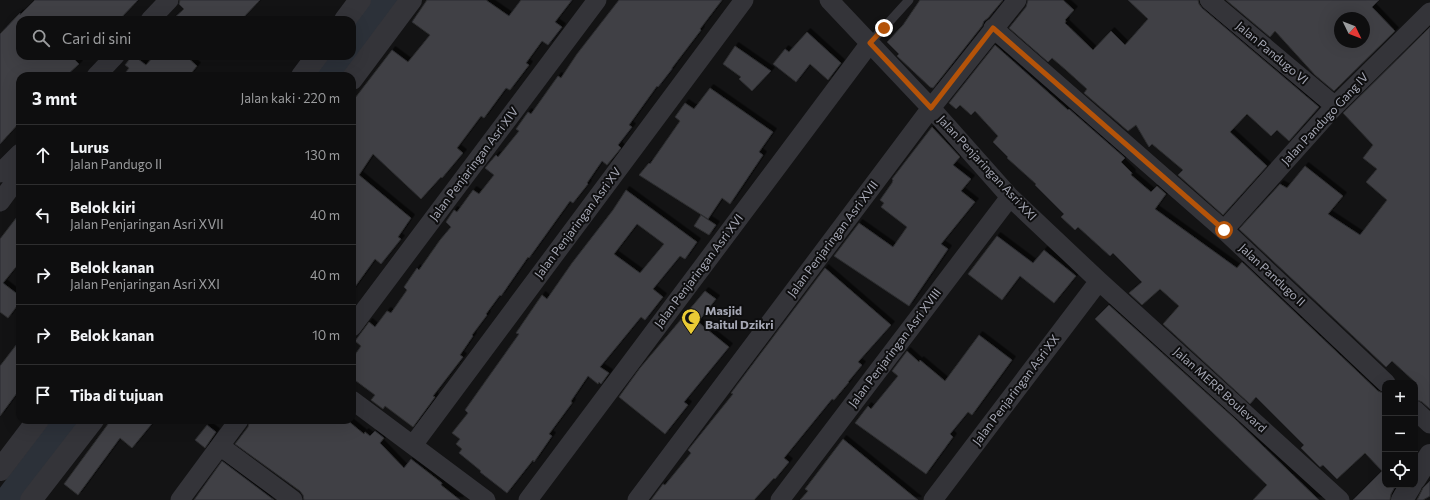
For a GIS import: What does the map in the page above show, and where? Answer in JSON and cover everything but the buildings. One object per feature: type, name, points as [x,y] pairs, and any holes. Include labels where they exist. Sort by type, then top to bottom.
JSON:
[{"type":"street","points":[[154,16],[169,0]]},
{"type":"street","points":[[348,16],[360,0]]},
{"type":"street","points":[[356,74],[411,0]]},
{"type":"street","name":"Jalan Penjaringan Asri XIV","points":[[356,323],[597,0]]},
{"type":"street","name":"Jalan Penjaringan Asri XV","points":[[413,445],[744,0]]},
{"type":"street","name":"Jalan Penjaringan Asri XXI","points":[[829,0],[931,108],[1010,197],[1099,281]]},
{"type":"street","name":"Jalan Penjaringan Asri XVII","points":[[638,500],[931,108],[993,28],[1017,0]]},
{"type":"street","name":"Jalan Pandugo VI","points":[[1208,0],[1334,106]]},
{"type":"street","name":"Jalan Pandugo Gang IV","points":[[1224,230],[1334,106],[1430,12]]},
{"type":"street","name":"Jalan Pandugo II","points":[[993,28],[1224,230],[1383,380]]},
{"type":"street","name":"Jalan Penjaringan Asri XVI","points":[[528,500],[870,43]]},
{"type":"street","points":[[100,72],[111,60]]},
{"type":"street","points":[[305,72],[314,60]]},
{"type":"street","points":[[0,173],[16,156]]},
{"type":"street","points":[[0,202],[16,180]]},
{"type":"street","name":"Jalan Penjaringan Asri XVIII","points":[[780,500],[1010,197]]},
{"type":"street","name":"Jalan Penjaringan Asri XX","points":[[933,500],[1099,281]]},
{"type":"street","name":"Jalan MERR Boulevard","points":[[1099,281],[1340,500]]},
{"type":"street","points":[[356,403],[486,500]]},
{"type":"street","points":[[1418,413],[1430,424]]},
{"type":"street","points":[[0,470],[35,424]]},
{"type":"street","points":[[35,498],[89,424]]},
{"type":"street","points":[[180,500],[236,424]]},
{"type":"street","points":[[220,446],[293,500]]},
{"type":"street","points":[[1418,474],[1430,455]]},
{"type":"street","points":[[1402,500],[1409,488]]},
{"type":"lane","points":[[870,43],[909,0]]},
{"type":"waterway","points":[[356,39],[385,0]]},
{"type":"waterway","points":[[331,72],[340,60]]},
{"type":"waterway","points":[[9,500],[66,424]]},
{"type":"place","name":"Masjid Baitul Dzikri","points":[[691,335]]},
{"type":"route","points":[[884,28],[870,43],[931,108],[993,28],[1224,230]]}]
